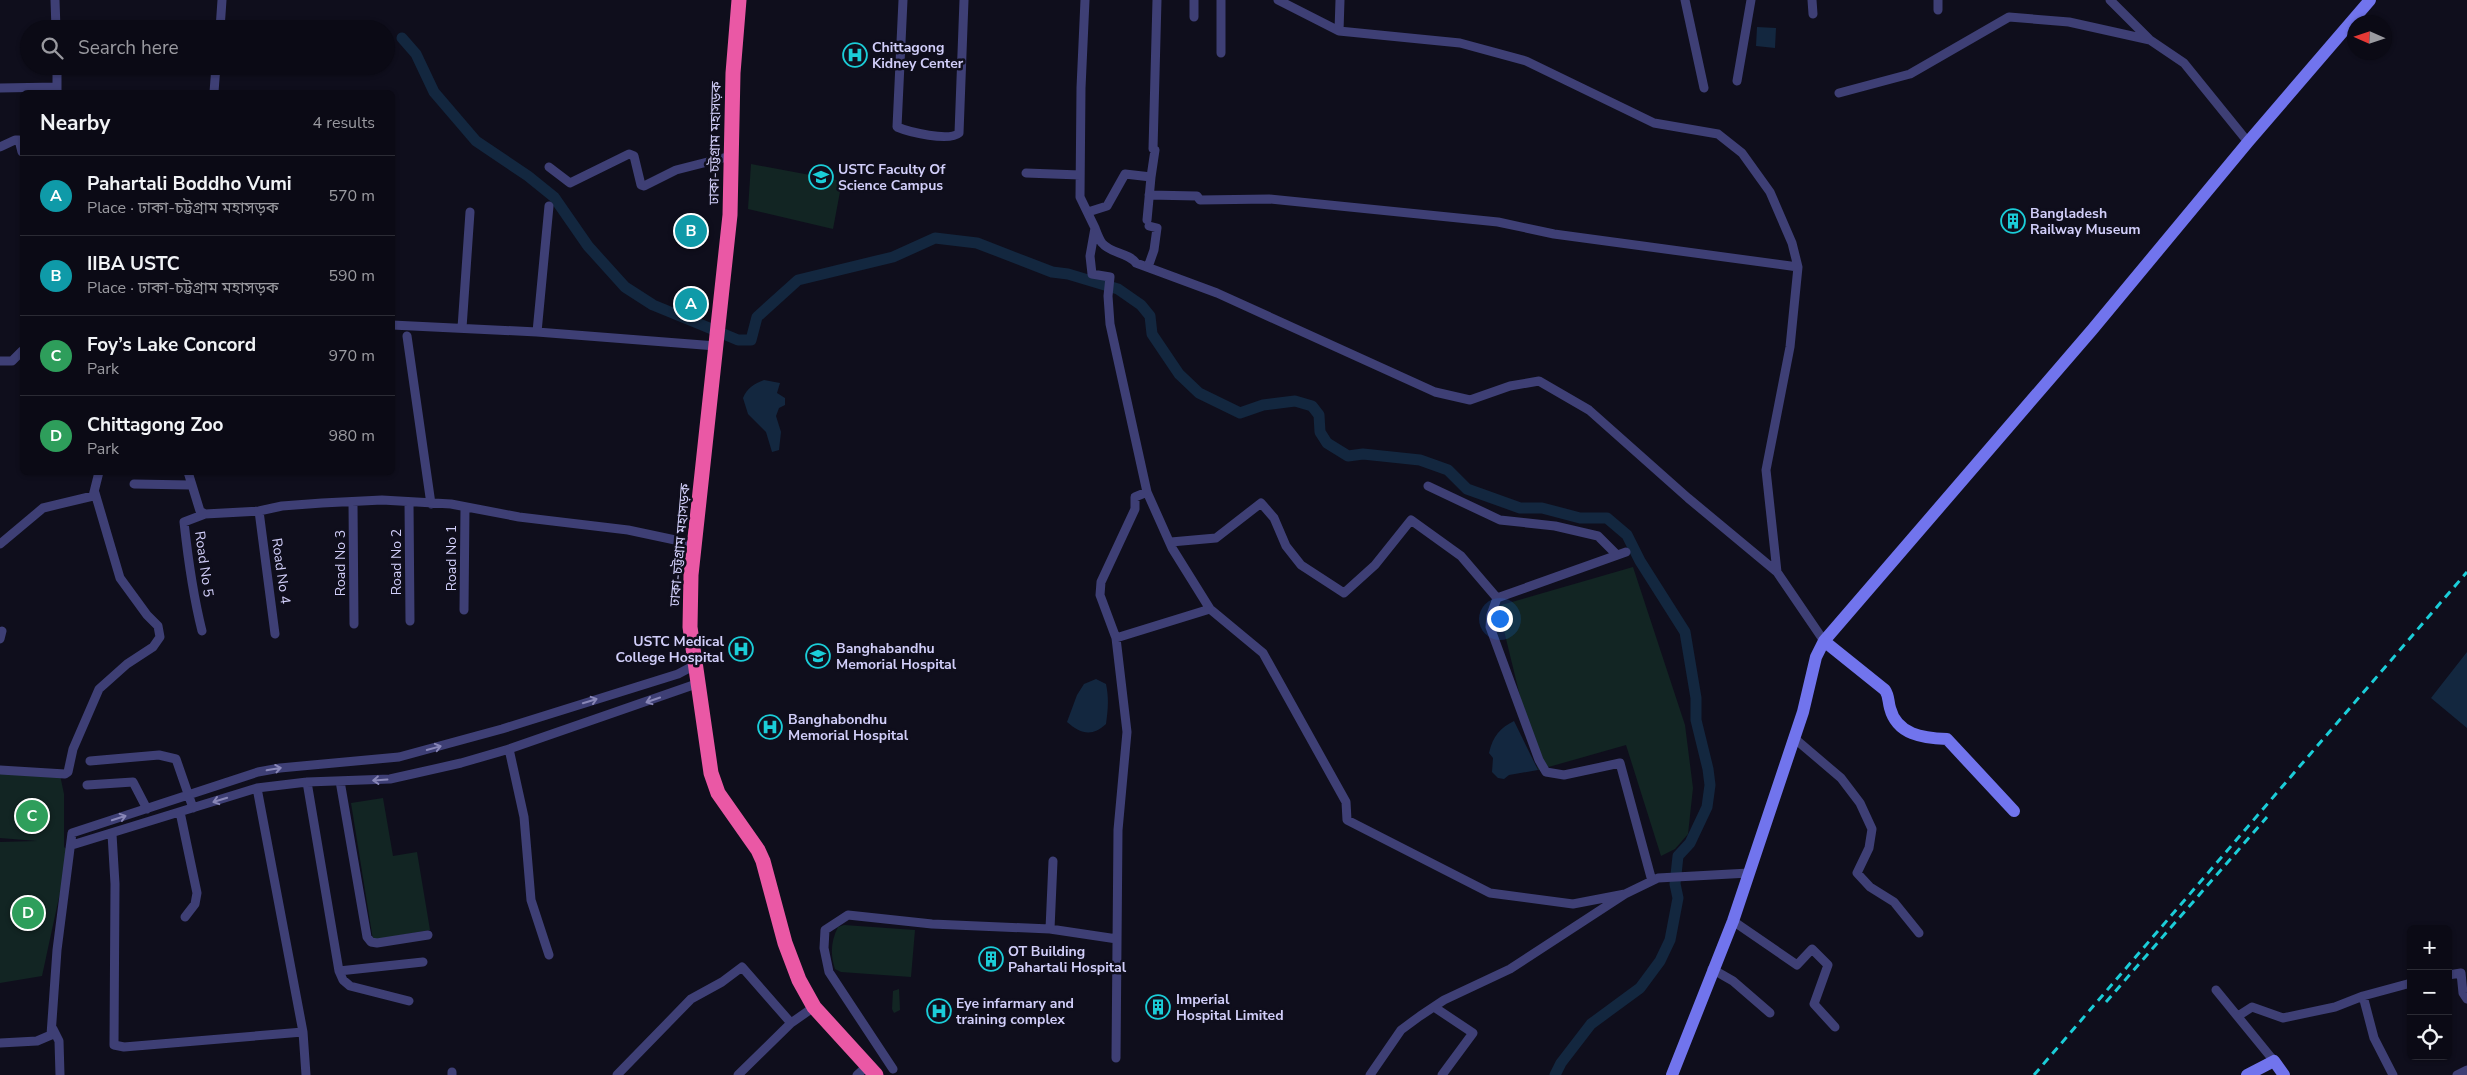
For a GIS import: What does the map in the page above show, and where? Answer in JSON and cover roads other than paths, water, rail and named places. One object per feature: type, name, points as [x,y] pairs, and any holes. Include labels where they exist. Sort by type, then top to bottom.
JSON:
[{"type":"highway","name":"ঢাকা-চট্টগ্রাম মহাসড়ক","points":[[739,0],[733,73],[730,215],[694,544],[690,612],[694,665],[714,785],[763,861],[790,961],[814,1007],[867,1072]]},
{"type":"main road","points":[[1672,1075],[1712,969],[1733,921],[1803,712],[1816,657],[1824,641],[2092,330],[2248,142],[2370,0]]},
{"type":"main road","points":[[1824,641],[1885,690],[1889,696],[1890,709],[1895,721],[1905,732],[1935,739],[1947,739],[2014,811]]},
{"type":"main road","points":[[2247,1075],[2274,1061],[2284,1075]]},
{"type":"street","points":[[55,0],[56,20]]},
{"type":"street","points":[[221,20],[222,0]]},
{"type":"street","points":[[903,0],[897,127],[907,131],[950,137],[959,133],[964,0]]},
{"type":"street","points":[[1085,0],[1080,197],[1102,243],[1113,252],[1132,258],[1136,263],[1225,297],[1435,392],[1470,400],[1510,386],[1539,381],[1589,410],[1688,498],[1777,572],[1824,641]]},
{"type":"street","points":[[1148,268],[1158,228],[1148,223],[1149,195],[1155,150],[1153,149],[1157,0]]},
{"type":"street","points":[[1194,0],[1194,16]]},
{"type":"street","points":[[1221,0],[1221,53]]},
{"type":"street","points":[[1339,31],[1340,0]]},
{"type":"street","points":[[1685,0],[1704,88]]},
{"type":"street","points":[[1737,81],[1751,0]]},
{"type":"street","points":[[1812,0],[1812,14]]},
{"type":"street","points":[[2110,0],[2150,40],[2184,63],[2248,142]]},
{"type":"street","points":[[1280,1],[1339,31],[1460,43],[1526,61],[1654,123],[1718,134],[1742,153],[1770,192],[1792,243],[1798,267],[1790,347],[1766,470],[1777,572]]},
{"type":"street","points":[[1839,93],[1910,74],[2010,17],[2069,22],[2150,40]]},
{"type":"street","points":[[0,88],[57,90],[57,75]]},
{"type":"street","points":[[214,90],[215,75]]},
{"type":"street","points":[[0,147],[16,140],[19,140],[20,144]]},
{"type":"street","points":[[549,167],[570,183],[629,154],[634,156],[641,186],[644,186],[676,170],[731,156]]},
{"type":"street","points":[[1026,173],[1080,175]]},
{"type":"street","points":[[1088,212],[1107,206],[1125,174],[1151,177]]},
{"type":"street","points":[[1149,195],[1197,196],[1200,200],[1206,202],[1219,199],[1270,199],[1498,222],[1554,234],[1798,267]]},
{"type":"street","points":[[537,332],[549,206]]},
{"type":"street","points":[[462,328],[470,212]]},
{"type":"street","points":[[1095,228],[1090,256],[1092,274],[1110,277],[1108,296],[1110,324],[1147,492],[1171,542],[1210,609],[1263,653],[1346,802],[1347,820],[1490,893],[1573,904],[1625,894]]},
{"type":"street","points":[[395,326],[717,338]]},
{"type":"street","points":[[407,336],[431,504]]},
{"type":"street","points":[[0,361],[12,361],[20,353]]},
{"type":"street","points":[[0,770],[65,774],[68,772],[73,749],[100,689],[127,664],[153,647],[160,637],[158,626],[146,615],[120,578],[95,493],[98,475]]},
{"type":"street","points":[[188,475],[190,485],[200,511],[205,514],[259,512],[282,506],[382,500],[465,507],[519,517],[628,530],[694,544]]},
{"type":"street","points":[[134,484],[190,485]]},
{"type":"street","points":[[1428,486],[1500,520],[1555,526],[1598,536],[1621,553],[1497,598]]},
{"type":"street","points":[[1116,1058],[1118,830],[1127,732],[1116,638],[1100,595],[1101,582],[1135,509],[1135,497],[1147,492]]},
{"type":"street","points":[[0,544],[43,508],[90,498],[95,493]]},
{"type":"street","name":"Road No 2","points":[[409,502],[410,621]]},
{"type":"street","name":"Road No 3","points":[[353,503],[354,624]]},
{"type":"street","points":[[1171,542],[1216,538],[1261,503],[1274,518],[1286,546],[1302,565],[1344,593],[1375,565],[1411,520],[1460,556],[1497,598]]},
{"type":"street","name":"Road No 1","points":[[464,610],[465,507]]},
{"type":"street","name":"Road No 4","points":[[259,512],[275,634]]},
{"type":"street","name":"Road No 5","points":[[202,631],[191,584],[192,570],[184,522],[205,514]]},
{"type":"street","points":[[1497,598],[1491,615],[1490,627],[1539,760],[1546,772],[1564,776],[1620,763],[1655,880]]},
{"type":"street","points":[[1116,638],[1210,609]]},
{"type":"street","points":[[0,1043],[46,1038],[51,1035],[53,1029],[57,950],[72,845],[72,833],[268,770],[399,757],[502,729],[678,674],[694,665]]},
{"type":"street","points":[[72,845],[257,788],[307,782],[404,776],[461,764],[509,750],[698,683]]},
{"type":"street","points":[[1794,738],[1841,778],[1860,803],[1872,829],[1869,848],[1857,873],[1870,887],[1894,902],[1920,933]]},
{"type":"street","points":[[509,750],[524,817],[531,900],[549,956]]},
{"type":"street","points":[[90,762],[159,755],[170,756],[179,763],[192,808]]},
{"type":"street","points":[[340,781],[367,937],[371,942],[377,943],[428,936]]},
{"type":"street","points":[[87,785],[133,782],[147,809]]},
{"type":"street","points":[[307,782],[339,971],[343,980],[350,986],[409,1001]]},
{"type":"street","points":[[257,788],[303,1032],[306,1075]]},
{"type":"street","points":[[180,812],[197,893],[195,904],[185,917]]},
{"type":"street","points":[[112,834],[115,884],[114,1044],[124,1047],[303,1032]]},
{"type":"street","points":[[1050,929],[1053,861]]},
{"type":"street","points":[[1370,1075],[1401,1030],[1434,1007],[1510,968],[1625,894],[1655,880],[1748,873]]},
{"type":"street","points":[[894,1068],[829,972],[824,948],[825,930],[848,915],[932,924],[1050,929],[1117,938]]},
{"type":"street","points":[[1733,921],[1797,965],[1812,949],[1828,965],[1814,1004],[1834,1027]]},
{"type":"street","points":[[339,971],[423,962]]},
{"type":"street","points":[[617,1075],[691,999],[722,982],[742,967],[791,1023]]},
{"type":"street","points":[[1712,969],[1733,981],[1770,1013]]},
{"type":"street","points":[[2452,974],[2461,973],[2463,993],[2467,999]]},
{"type":"street","points":[[2238,1016],[2252,1007],[2283,1018],[2335,1007],[2363,996],[2407,984]]},
{"type":"street","points":[[2216,990],[2274,1061]]},
{"type":"street","points":[[2363,996],[2374,1038],[2393,1075]]},
{"type":"street","points":[[738,1075],[791,1023],[814,1007]]},
{"type":"street","points":[[1434,1007],[1473,1033],[1442,1075]]},
{"type":"street","points":[[53,1029],[58,1041],[60,1075]]},
{"type":"street","points":[[2457,1075],[2467,1070]]},
{"type":"water","points":[[1757,27],[1776,28],[1775,48],[1756,46]]},
{"type":"water","points":[[764,380],[780,383],[777,393],[785,398],[785,405],[779,408],[776,416],[781,432],[779,450],[772,452],[766,432],[748,414],[743,398],[751,387]]},
{"type":"water","points":[[2467,652],[2467,728],[2431,698]]},
{"type":"water","points":[[1096,679],[1106,684],[1108,704],[1106,724],[1096,731],[1086,732],[1077,729],[1067,722],[1077,695],[1084,684]]},
{"type":"water","points":[[1514,721],[1538,770],[1509,775],[1504,779],[1498,778],[1492,772],[1493,758],[1489,753],[1498,733]]},
{"type":"waterway","points":[[402,38],[416,54],[434,92],[476,141],[528,176],[554,197],[588,246],[625,287],[653,305],[738,340],[751,340],[757,317],[798,280],[893,257],[935,238],[977,243],[1052,272],[1068,274],[1118,289],[1141,305],[1150,316],[1152,334],[1179,374],[1199,393],[1240,413],[1263,405],[1295,401],[1312,406],[1319,415],[1320,432],[1327,443],[1348,456],[1363,454],[1420,460],[1448,470],[1467,489],[1520,508],[1542,508],[1580,518],[1607,518],[1627,535],[1640,561],[1685,632],[1696,698],[1696,720],[1710,785],[1707,807],[1690,843],[1678,856],[1675,884],[1678,898],[1670,940],[1660,961],[1640,988],[1591,1024],[1561,1063],[1555,1075]]},
{"type":"railway","points":[[2034,1075],[2467,572]]},
{"type":"railway","points":[[2106,1002],[2267,817]]},
{"type":"place","name":"Chittagong Kidney Center","points":[[855,55]]},
{"type":"place","name":"USTC Faculty Of Science Campus","points":[[821,177]]},
{"type":"place","name":"Bangladesh Railway Museum","points":[[2013,221]]},
{"type":"place","name":"IIBA USTC","points":[[691,231]]},
{"type":"place","name":"Pahartali Boddho Vumi","points":[[691,304]]},
{"type":"place","name":"USTC Medical College Hospital","points":[[741,649]]},
{"type":"place","name":"Banghabandhu Memorial Hospital","points":[[818,656]]},
{"type":"place","name":"Banghabondhu Memorial Hospital","points":[[770,727]]},
{"type":"place","name":"Foy’s Lake Concord","points":[[32,816]]},
{"type":"place","name":"Chittagong Zoo","points":[[28,913]]},
{"type":"place","name":"OT Building Pahartali Hospital","points":[[991,959]]},
{"type":"place","name":"Imperial Hospital Limited","points":[[1158,1007]]},
{"type":"place","name":"Eye infarmary and training complex","points":[[939,1011]]}]
